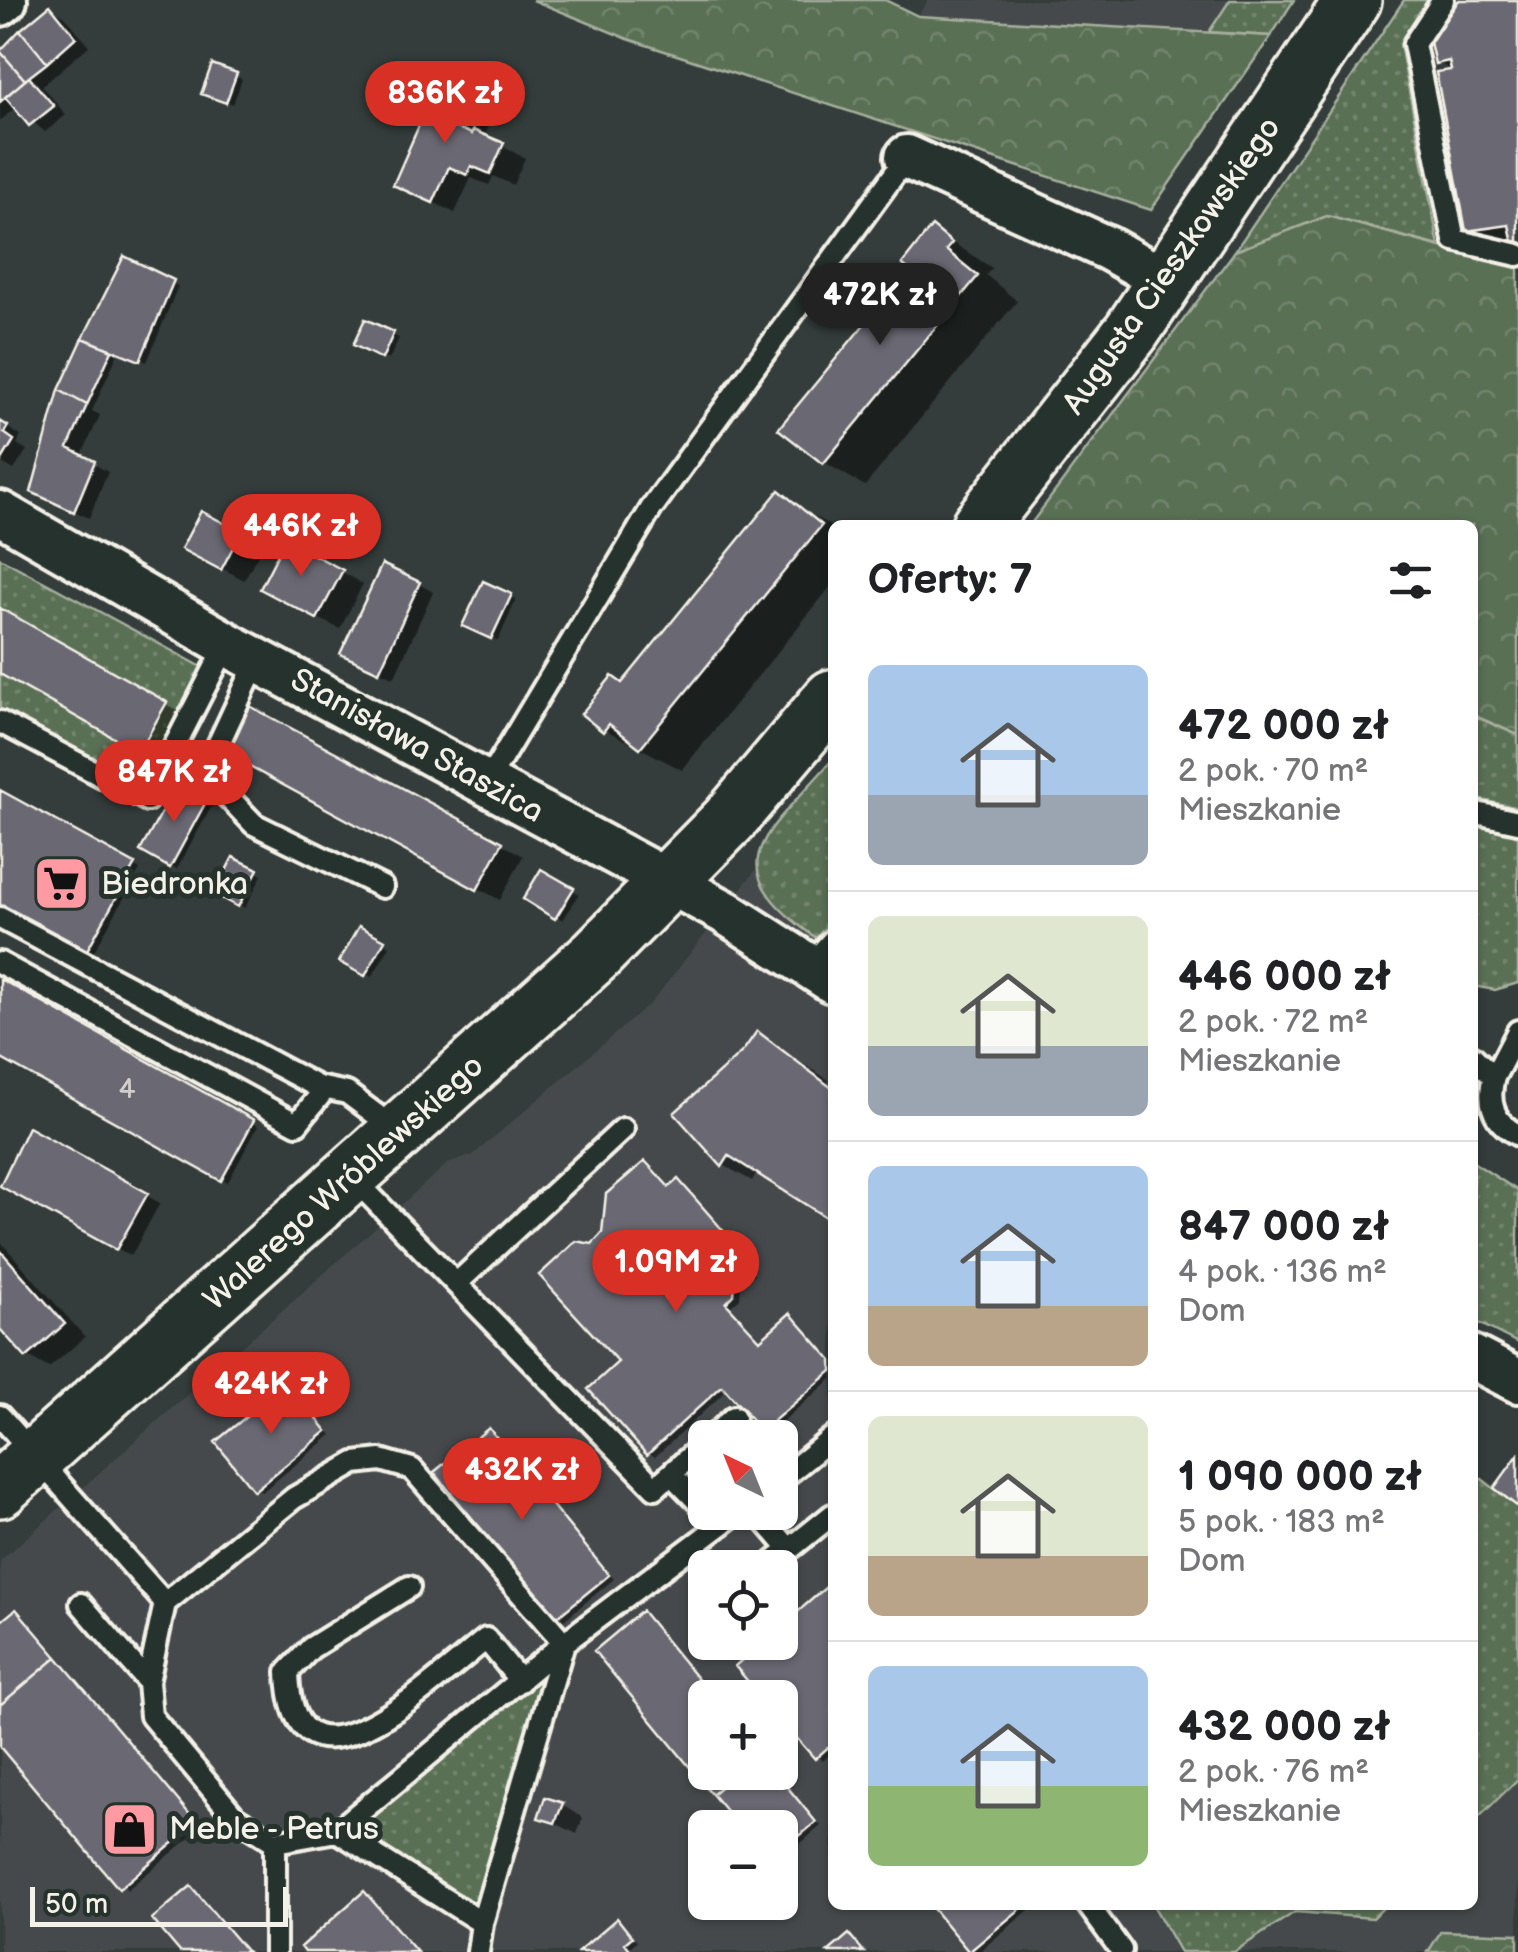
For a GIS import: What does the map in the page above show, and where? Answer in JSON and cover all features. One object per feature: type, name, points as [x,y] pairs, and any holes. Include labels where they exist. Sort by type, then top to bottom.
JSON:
[{"type":"main road","name":"Augusta Cieszkowskiego","points":[[984,520],[1090,388],[1354,0]]},
{"type":"main road","points":[[668,882],[737,811],[828,703]]},
{"type":"main road","name":"Walerego Wróblewskiego","points":[[18,1473],[352,1177],[596,955],[668,882]]},
{"type":"street","points":[[907,157],[1109,249],[1166,281]]},
{"type":"street","name":"Stanisława Staszica","points":[[0,513],[486,784],[825,963]]},
{"type":"street","points":[[1478,1360],[1518,1380]]},
{"type":"lane","points":[[1443,0],[1414,44],[1454,240],[1518,255]]},
{"type":"lane","points":[[486,784],[594,597],[652,509],[907,157]]},
{"type":"lane","points":[[0,722],[147,800],[243,651]]},
{"type":"lane","points":[[243,651],[210,762],[226,795],[254,824],[382,888]]},
{"type":"lane","points":[[1478,813],[1518,822]]},
{"type":"lane","points":[[0,918],[325,1089],[347,1093],[400,1133]]},
{"type":"lane","points":[[0,963],[297,1124],[325,1089]]},
{"type":"lane","points":[[1518,1031],[1494,1077],[1492,1108],[1508,1130],[1518,1135]]},
{"type":"lane","points":[[1478,1062],[1494,1077]]},
{"type":"lane","points":[[456,1284],[623,1129]]},
{"type":"lane","points":[[352,1177],[654,1488],[688,1458]]},
{"type":"lane","points":[[0,1416],[18,1473],[165,1603]]},
{"type":"lane","points":[[731,1420],[734,1417]]},
{"type":"lane","points":[[798,1465],[828,1441]]},
{"type":"lane","points":[[564,1643],[412,1469],[382,1460],[355,1463],[294,1498],[165,1603],[148,1682],[151,1716],[236,1817],[275,1842],[336,1832],[520,1681],[564,1643],[695,1530]]},
{"type":"lane","points":[[671,1474],[688,1492]]},
{"type":"lane","points":[[773,1530],[789,1549],[828,1518]]},
{"type":"lane","points":[[409,1587],[311,1648],[288,1672],[288,1695],[300,1724],[319,1738],[350,1737],[384,1717],[486,1640],[520,1681]]},
{"type":"lane","points":[[81,1604],[148,1682]]},
{"type":"lane","points":[[478,1952],[482,1922],[564,1643]]},
{"type":"lane","points":[[336,1832],[482,1922]]},
{"type":"lane","points":[[275,1842],[275,1952]]},
{"type":"lane","points":[[1092,1910],[1120,1950]]},
{"type":"shaded area","points":[[928,0],[1294,0],[1271,36],[918,16]]},
{"type":"shaded area","points":[[828,778],[828,1910],[1156,1910],[1180,1952],[0,1952],[0,1561],[447,1164],[473,1155],[651,1003]]},
{"type":"shaded area","points":[[1518,1779],[1518,1934],[1441,1931],[1428,1952],[1234,1952],[1295,1912],[1373,1918],[1381,1910],[1478,1910],[1478,1818]]},
{"type":"green space","points":[[533,0],[885,0],[918,16],[1271,36],[1151,210],[628,39]]},
{"type":"green space","points":[[1230,0],[1294,0],[1271,36],[1209,32]]},
{"type":"green space","points":[[1404,0],[1430,0],[1400,44],[1439,246],[1327,216],[1235,251]]},
{"type":"green space","points":[[1327,216],[1518,268],[1518,735],[1478,717],[1478,520],[1034,520],[1235,251]]},
{"type":"green space","points":[[0,558],[213,673],[142,797],[0,722]]},
{"type":"green space","points":[[1478,718],[1518,735],[1518,808],[1478,799]]},
{"type":"green space","points":[[828,764],[828,924],[816,938],[784,912],[765,889],[758,868],[760,849],[788,809]]},
{"type":"green space","points":[[1478,825],[1518,834],[1518,983],[1495,990],[1478,987]]},
{"type":"green space","points":[[1478,1165],[1518,1191],[1518,1343],[1478,1323]]},
{"type":"green space","points":[[1478,1476],[1518,1507],[1518,1779],[1478,1818]]},
{"type":"green space","points":[[564,1643],[482,1923],[337,1831]]},
{"type":"green space","points":[[1156,1910],[1381,1910],[1373,1918],[1295,1912],[1234,1952],[1180,1952]]},
{"type":"green space","points":[[1441,1931],[1518,1934],[1518,1952],[1428,1952]]},
{"type":"building","points":[[1459,0],[1518,0],[1518,242],[1513,243],[1509,225],[1466,231],[1436,72],[1451,70],[1449,61],[1435,64],[1430,42]]},
{"type":"building","points":[[50,5],[76,37],[47,63],[20,30]]},
{"type":"building","points":[[20,30],[47,63],[25,80],[0,51]]},
{"type":"building","points":[[0,51],[25,80],[0,102]]},
{"type":"building","points":[[212,64],[237,73],[226,103],[201,94]]},
{"type":"building","points":[[29,77],[54,106],[29,126],[5,97]]},
{"type":"building","points":[[438,82],[474,98],[460,129],[504,143],[490,174],[471,166],[467,175],[449,167],[433,203],[393,185]]},
{"type":"building","points":[[932,226],[952,243],[946,250],[978,276],[823,464],[778,429],[909,270],[902,264]]},
{"type":"building","points":[[124,256],[174,280],[140,361],[83,338]]},
{"type":"building","points":[[365,319],[394,332],[382,359],[353,345]]},
{"type":"building","points":[[83,338],[112,350],[87,405],[59,390]]},
{"type":"building","points":[[59,390],[87,405],[68,448],[95,461],[74,512],[31,492]]},
{"type":"building","points":[[0,421],[8,426],[4,433],[14,440],[0,463]]},
{"type":"building","points":[[779,490],[822,525],[640,748],[609,724],[603,732],[581,714],[612,676],[622,683]]},
{"type":"building","points":[[201,511],[241,532],[221,570],[181,549]]},
{"type":"building","points":[[285,540],[343,570],[317,619],[260,589]]},
{"type":"building","points":[[382,564],[420,582],[379,672],[340,654]]},
{"type":"building","points":[[483,581],[512,594],[491,639],[462,626]]},
{"type":"building","points":[[0,608],[167,702],[139,752],[0,674]]},
{"type":"building","points":[[246,704],[503,842],[477,890],[220,751]]},
{"type":"building","points":[[179,782],[208,798],[170,868],[140,851]]},
{"type":"building","name":"Biedronka","points":[[0,790],[135,864],[86,952],[0,905]]},
{"type":"building","points":[[233,857],[258,869],[238,907],[214,894]]},
{"type":"building","points":[[541,869],[574,888],[555,919],[523,899]]},
{"type":"building","points":[[359,926],[385,940],[365,976],[339,962]]},
{"type":"building","points":[[0,979],[254,1120],[221,1181],[0,1058]]},
{"type":"building","points":[[757,1031],[828,1085],[827,1218],[729,1156],[722,1167],[674,1113],[743,1051]]},
{"type":"building","points":[[28,1127],[148,1193],[116,1250],[0,1186]]},
{"type":"building","points":[[645,1161],[669,1187],[678,1179],[749,1260],[744,1264],[750,1270],[735,1283],[734,1295],[726,1303],[760,1340],[790,1313],[828,1356],[828,1374],[775,1420],[752,1420],[722,1386],[647,1455],[588,1389],[618,1362],[539,1275],[576,1241],[592,1244],[602,1233],[606,1194]]},
{"type":"building","points":[[0,1250],[65,1324],[26,1358],[0,1329]]},
{"type":"building","points":[[288,1383],[327,1431],[254,1491],[215,1442]]},
{"type":"building","points":[[489,1428],[609,1575],[555,1619],[434,1472]]},
{"type":"building","points":[[1518,1455],[1518,1507],[1494,1488]]},
{"type":"building","points":[[828,1585],[828,1748],[815,1759],[798,1740],[798,1680],[747,1680],[735,1666],[742,1660],[798,1660],[798,1611]]},
{"type":"building","points":[[16,1609],[57,1657],[0,1705],[0,1622]]},
{"type":"building","points":[[642,1611],[698,1680],[688,1680],[688,1765],[594,1651]]},
{"type":"building","points":[[57,1657],[197,1823],[119,1889],[0,1747],[0,1705]]},
{"type":"building","points":[[717,1790],[790,1790],[816,1822],[798,1837],[798,1810],[725,1810],[712,1794]]},
{"type":"building","points":[[545,1797],[563,1803],[555,1823],[538,1818]]},
{"type":"building","points":[[191,1886],[247,1952],[180,1952],[152,1919]]},
{"type":"building","points":[[364,1891],[417,1952],[305,1952],[301,1947]]},
{"type":"building","points":[[934,1910],[1019,1910],[969,1952]]},
{"type":"building","points":[[617,1918],[632,1937],[625,1943],[632,1952],[578,1952]]},
{"type":"building","points":[[849,1934],[864,1952],[828,1952]]},
{"type":"place","name":"Biedronka","points":[[62,884]]},
{"type":"place","name":"Meble - Petrus","points":[[130,1829]]}]
